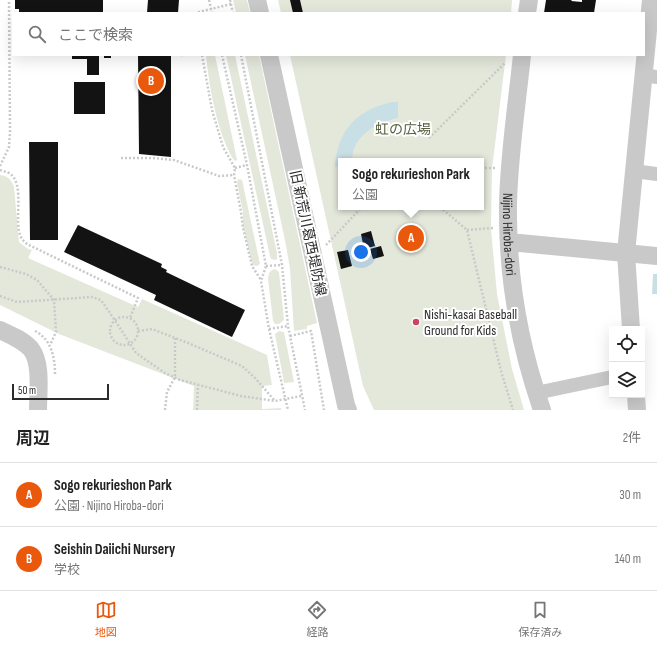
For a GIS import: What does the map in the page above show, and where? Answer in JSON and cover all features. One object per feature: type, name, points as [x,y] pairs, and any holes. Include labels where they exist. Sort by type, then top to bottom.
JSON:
[{"type":"street","points":[[257,0],[260,12]]},
{"type":"street","points":[[527,12],[529,0]]},
{"type":"street","points":[[631,326],[626,253],[634,172],[650,76],[651,0]]},
{"type":"street","name":"旧 新荒川葛西堤防線","points":[[269,56],[348,410]]},
{"type":"street","name":"Nijino Hiroba-dori","points":[[516,57],[508,204],[509,242],[517,319],[525,356],[542,410]]},
{"type":"street","points":[[634,172],[657,174]]},
{"type":"street","points":[[509,242],[657,256]]},
{"type":"street","points":[[0,330],[24,342],[32,350],[36,360],[38,378],[38,410]]},
{"type":"street","points":[[536,393],[609,378]]},
{"type":"street","points":[[636,398],[637,410]]},
{"type":"path","points":[[0,166],[9,147],[10,132],[9,0]]},
{"type":"path","points":[[209,0],[212,12]]},
{"type":"path","points":[[230,0],[232,12]]},
{"type":"path","points":[[199,12],[231,4]]},
{"type":"path","points":[[202,56],[212,110],[223,147],[235,168],[234,175],[243,228],[252,266],[261,281],[269,329],[288,410]]},
{"type":"path","points":[[222,56],[247,165],[266,266],[261,281]]},
{"type":"path","points":[[241,56],[282,265],[288,326],[305,410]]},
{"type":"path","points":[[429,138],[516,57]]},
{"type":"path","points":[[121,158],[153,158],[174,160],[219,176],[234,175]]},
{"type":"path","points":[[235,168],[247,165]]},
{"type":"path","points":[[484,168],[498,168]]},
{"type":"path","points":[[0,170],[10,174],[15,181],[18,199],[18,226],[21,238],[27,244],[138,298],[130,318]]},
{"type":"path","points":[[323,248],[359,210]]},
{"type":"path","points":[[444,210],[467,230],[501,371],[513,410]]},
{"type":"path","points":[[467,230],[496,228]]},
{"type":"path","points":[[266,266],[282,265]]},
{"type":"path","points":[[0,267],[26,274],[37,280],[54,300],[56,332],[50,345]]},
{"type":"path","points":[[0,296],[17,302],[92,297],[101,300],[136,353],[150,364],[175,377],[198,385],[241,396],[275,401],[301,396]]},
{"type":"path","points":[[124,316],[133,319],[138,327],[136,340],[131,344],[121,346],[113,342],[109,331],[112,322],[115,320],[124,316]]},
{"type":"path","points":[[269,329],[288,326]]},
{"type":"path","points":[[138,331],[152,330],[242,366],[256,379],[275,401]]},
{"type":"path","points":[[290,336],[311,331],[324,410]]},
{"type":"path","points":[[165,410],[167,392],[175,377],[175,338]]},
{"type":"path","points":[[197,410],[198,385]]},
{"type":"green space","points":[[233,0],[247,0],[250,12],[236,12]]},
{"type":"green space","points":[[278,0],[512,0],[511,12],[281,12]]},
{"type":"green space","points":[[206,56],[215,56],[237,160],[235,161],[227,148],[222,135],[209,81]]},
{"type":"green space","points":[[226,56],[235,56],[277,253],[277,259],[271,259]]},
{"type":"green space","points":[[245,56],[259,56],[317,323],[307,326],[307,329],[294,331],[290,269]]},
{"type":"green space","name":"虹の広場","points":[[290,56],[506,56],[492,169],[491,229],[497,294],[512,369],[524,410],[374,410],[363,386]]},
{"type":"green space","points":[[0,175],[9,178],[14,187],[19,242],[28,249],[32,250],[28,258],[138,307],[142,299],[267,355],[272,385],[262,386],[262,409],[281,408],[281,410],[193,410],[194,386],[59,334],[0,305]]},
{"type":"green space","points":[[238,179],[242,180],[260,264],[257,266],[253,265],[252,263],[243,226],[243,212],[237,183]]},
{"type":"green space","points":[[275,269],[279,272],[284,320],[279,324],[275,324],[273,321],[268,279],[269,273]]},
{"type":"green space","points":[[279,331],[284,332],[294,382],[284,383],[275,334]]},
{"type":"water","points":[[392,102],[398,102],[398,118],[382,123],[367,132],[356,144],[352,158],[338,158],[338,166],[335,167],[340,142],[345,132],[359,116]]},
{"type":"water","points":[[653,274],[657,274],[657,294],[652,294]]},
{"type":"building","points":[[15,0],[103,0],[103,12],[19,12],[19,9],[15,9]]},
{"type":"building","points":[[148,0],[179,0],[178,12],[147,12]]},
{"type":"building","points":[[290,0],[300,0],[303,12],[293,12]]},
{"type":"building","points":[[546,0],[572,0],[571,1],[582,2],[582,0],[596,0],[594,12],[544,12]]},
{"type":"building","points":[[72,56],[99,56],[99,75],[87,75],[87,59],[72,59]]},
{"type":"building","points":[[104,56],[111,56],[111,58],[104,58]]},
{"type":"building","points":[[138,56],[171,56],[171,157],[139,154]]},
{"type":"building","points":[[74,82],[105,82],[105,114],[74,114]]},
{"type":"building","points":[[29,142],[58,142],[58,240],[30,240]]},
{"type":"building","points":[[78,225],[162,264],[161,267],[167,270],[166,272],[245,310],[232,337],[154,300],[156,295],[64,252]]},
{"type":"building","points":[[371,231],[375,246],[364,249],[361,234]]},
{"type":"building","points":[[381,246],[384,256],[373,259],[370,249]]},
{"type":"building","points":[[348,250],[352,266],[341,269],[337,252]]},
{"type":"place","name":"Seishin Daiichi Nursery","points":[[151,81]]},
{"type":"place","name":"Sogo rekurieshon Park","points":[[411,238]]},
{"type":"place","name":"Nishi-kasai Baseball Ground for Kids","points":[[416,322]]}]
